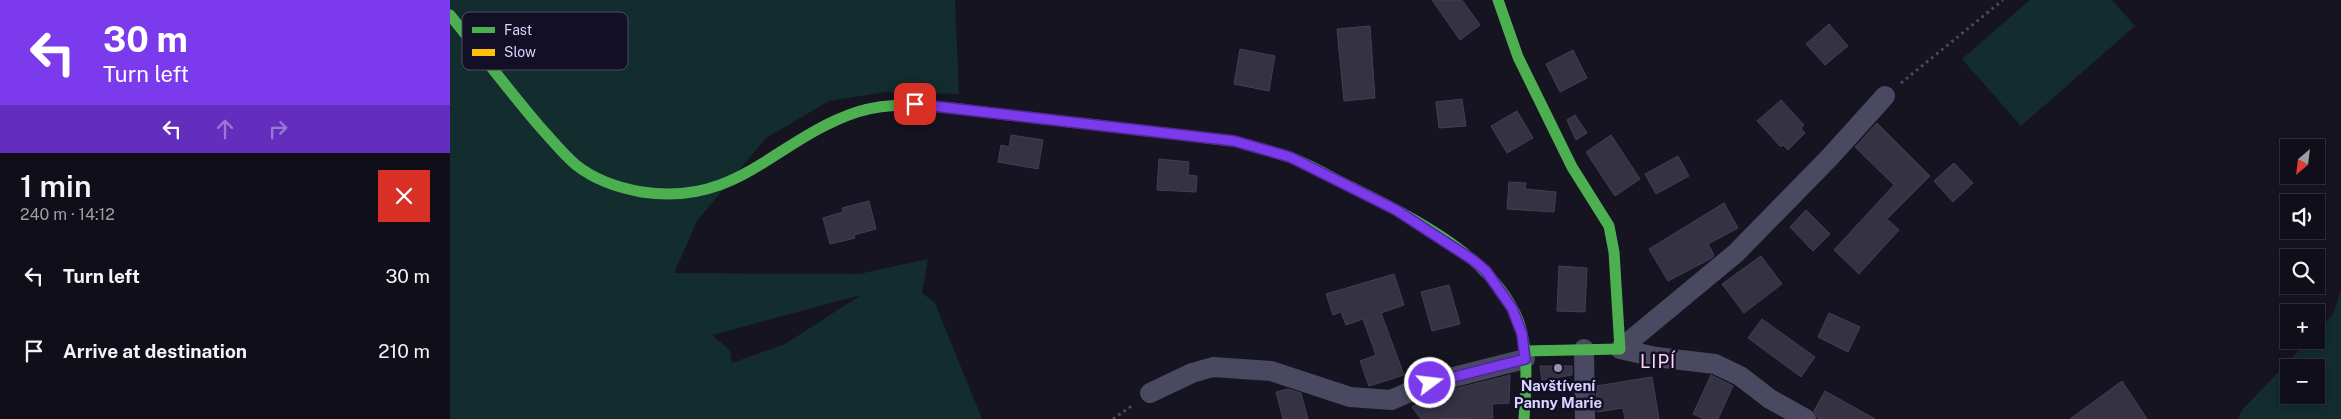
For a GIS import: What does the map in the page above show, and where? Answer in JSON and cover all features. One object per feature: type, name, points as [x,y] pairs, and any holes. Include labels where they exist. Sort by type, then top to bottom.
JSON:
[{"type":"street","points":[[1498,0],[1518,58],[1572,167],[1608,226],[1614,252],[1620,349]]},
{"type":"street","points":[[450,15],[462,30]]},
{"type":"street","points":[[494,70],[526,110],[573,162],[605,182],[644,193],[681,193],[722,186],[740,178],[768,159],[850,115],[877,108],[915,104],[1225,140],[1274,151],[1302,162],[1396,210],[1464,252],[1486,271],[1505,296],[1518,320],[1525,355],[1524,419]]},
{"type":"street","points":[[1620,349],[1736,254],[1830,157],[1885,96]]},
{"type":"street","points":[[1584,349],[1585,419]]},
{"type":"street","points":[[1150,393],[1192,373],[1213,367],[1271,371],[1350,397],[1391,400],[1430,383],[1525,355],[1584,349],[1605,351],[1620,349],[1656,357],[1715,364],[1740,376],[1770,399],[1806,419]]},
{"type":"path","points":[[1885,96],[2003,0]]},
{"type":"green space","points":[[450,0],[955,0],[959,94],[886,92],[829,101],[766,138],[697,221],[674,273],[859,274],[928,259],[922,293],[935,303],[982,419],[450,419]],"holes":[[[861,295],[785,344],[732,363],[730,350],[712,335]]]},
{"type":"green space","points":[[2030,0],[2112,0],[2135,26],[2021,126],[1962,59]]},
{"type":"green space","points":[[2341,290],[2341,419],[2238,419],[2242,410],[2280,370],[2280,404],[2325,404],[2325,359],[2291,359],[2300,349],[2325,349],[2325,323],[2333,315]]},
{"type":"building","points":[[1432,0],[1462,0],[1480,25],[1460,40]]},
{"type":"building","points":[[1829,24],[1848,46],[1825,65],[1806,44]]},
{"type":"building","points":[[1370,26],[1375,98],[1344,101],[1337,29]]},
{"type":"building","points":[[1240,49],[1275,56],[1269,91],[1234,84]]},
{"type":"building","points":[[1573,50],[1587,78],[1560,92],[1546,64]]},
{"type":"building","points":[[1462,99],[1466,126],[1439,128],[1436,102]]},
{"type":"building","points":[[1781,100],[1804,125],[1801,128],[1805,133],[1788,150],[1783,145],[1781,147],[1757,121]]},
{"type":"building","points":[[1517,111],[1533,138],[1507,153],[1491,126]]},
{"type":"building","points":[[1575,115],[1587,133],[1576,140],[1567,120]]},
{"type":"building","points":[[1877,123],[1930,176],[1887,219],[1899,230],[1859,274],[1834,250],[1894,185],[1855,147]]},
{"type":"building","points":[[1011,135],[1043,140],[1038,169],[998,162],[1001,145],[1009,147]]},
{"type":"building","points":[[1611,135],[1640,179],[1615,196],[1586,152]]},
{"type":"building","points":[[1678,156],[1689,176],[1656,194],[1645,174]]},
{"type":"building","points":[[1159,159],[1189,162],[1188,175],[1197,176],[1196,192],[1157,190]]},
{"type":"building","points":[[1954,163],[1973,183],[1953,202],[1934,181]]},
{"type":"building","points":[[1509,182],[1526,183],[1525,189],[1556,192],[1554,212],[1507,209]]},
{"type":"building","points":[[869,201],[876,229],[854,235],[855,238],[830,244],[823,218],[843,212],[842,208]]},
{"type":"building","points":[[1724,203],[1738,228],[1708,244],[1714,255],[1712,258],[1668,281],[1649,249]]},
{"type":"building","points":[[1806,210],[1830,234],[1813,251],[1790,227]]},
{"type":"building","points":[[1761,256],[1782,284],[1744,313],[1722,284]]},
{"type":"building","points":[[1559,266],[1587,268],[1585,312],[1557,311]]},
{"type":"building","points":[[1394,274],[1404,305],[1381,313],[1404,375],[1369,386],[1360,361],[1376,355],[1363,319],[1346,325],[1341,312],[1333,315],[1326,294]]},
{"type":"building","points":[[1449,285],[1460,324],[1432,331],[1421,292]]},
{"type":"building","points":[[1829,313],[1860,327],[1848,352],[1818,337]]},
{"type":"building","points":[[1762,319],[1815,357],[1801,377],[1748,338]]},
{"type":"building","points":[[1540,366],[1572,366],[1572,375],[1542,380]]},
{"type":"building","points":[[1510,375],[1509,403],[1492,404],[1493,418],[1421,419],[1412,407],[1434,394]]},
{"type":"building","points":[[1711,375],[1733,386],[1718,419],[1704,419],[1693,414]]},
{"type":"building","points":[[1652,377],[1659,419],[1625,419],[1623,408],[1597,412],[1596,386]]},
{"type":"building","points":[[2122,381],[2147,419],[2070,419]]},
{"type":"building","points":[[1288,389],[1301,393],[1308,419],[1283,419],[1276,392]]},
{"type":"building","points":[[1825,391],[1875,419],[1818,419],[1814,411]]},
{"type":"traffic: fast","points":[[1498,0],[1518,57],[1572,167],[1609,226],[1614,252],[1620,349],[1524,351]]},
{"type":"traffic: fast","points":[[450,15],[462,30]]},
{"type":"traffic: fast","points":[[494,70],[528,113],[571,161],[599,179],[616,186],[642,192],[675,194],[705,190],[755,168],[828,124],[857,112],[873,108],[920,105],[984,112]]},
{"type":"traffic: fast","points":[[1283,155],[1314,168],[1419,223],[1444,238],[1468,256],[1488,275],[1506,296],[1518,320],[1521,331],[1526,369],[1524,419]]},
{"type":"traffic: slow","points":[[984,112],[1234,141],[1283,155]]},
{"type":"place","name":"Navštívení Panny Marie","points":[[1558,368]]},
{"type":"district","name":"LIPÍ","points":[[1658,361]]},
{"type":"route","points":[[915,104],[1234,141],[1274,151],[1302,162],[1396,210],[1464,252],[1486,271],[1509,303],[1518,320],[1522,334],[1525,359],[1430,383]]}]
